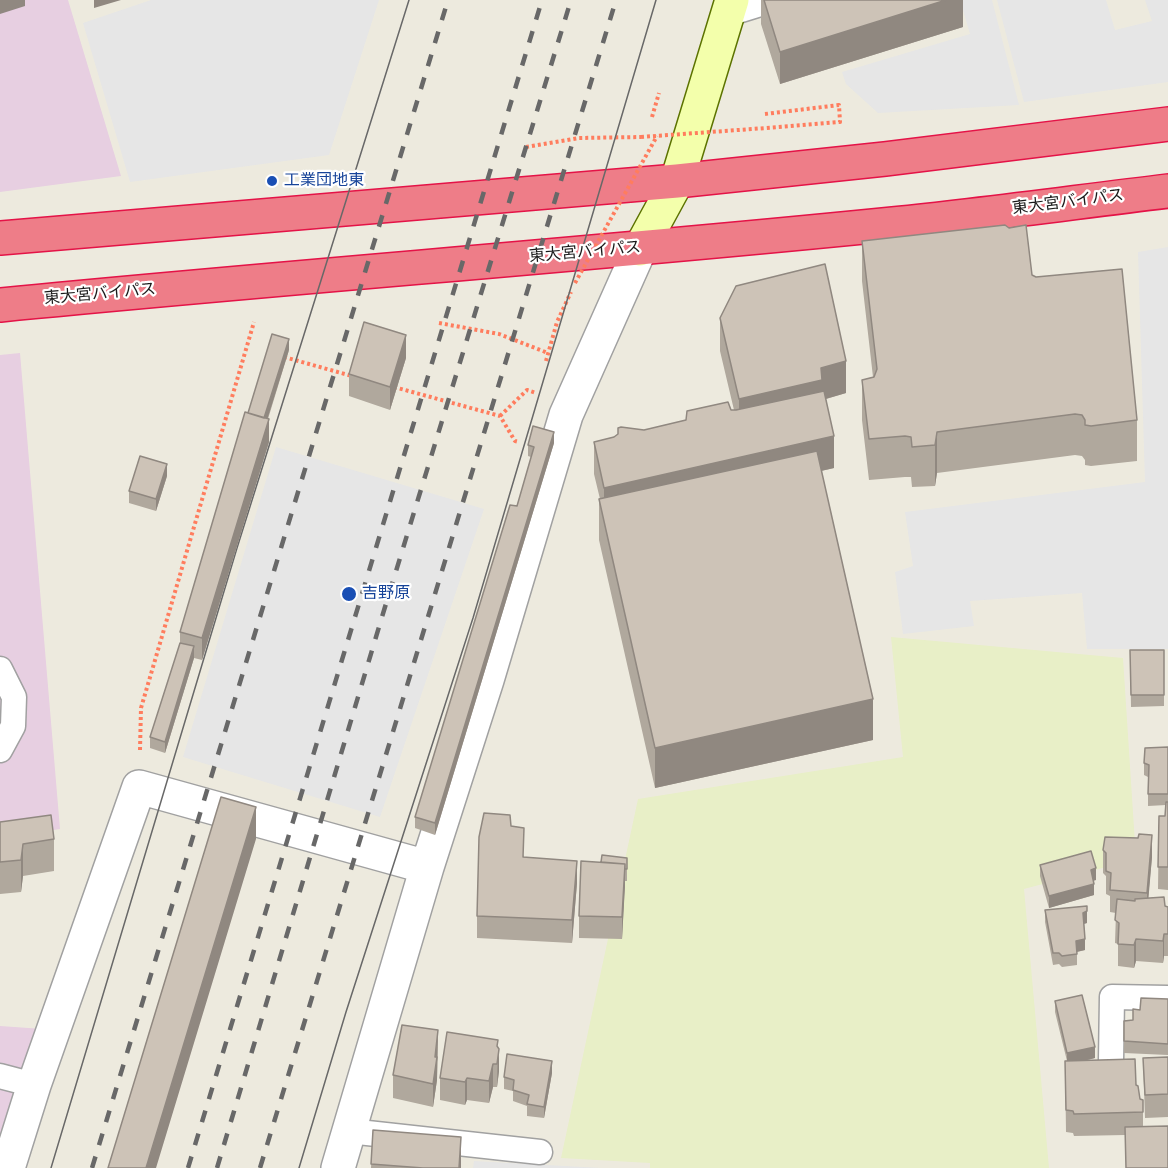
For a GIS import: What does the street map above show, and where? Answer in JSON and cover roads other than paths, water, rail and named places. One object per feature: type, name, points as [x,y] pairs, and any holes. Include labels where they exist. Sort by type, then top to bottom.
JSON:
[{"type":"highway","points":[[0,238],[676,181],[885,159],[1168,124]]},
{"type":"highway","name":"東大宮バイパス","points":[[0,305],[897,224],[1168,190]]},
{"type":"street","points":[[338,1168],[427,867],[487,680],[566,415],[640,249],[676,181],[730,7]]},
{"type":"street","points":[[8,1168],[34,1085],[139,787],[427,867]]},
{"type":"lane","points":[[730,7],[773,0]]},
{"type":"lane","points":[[0,669],[14,698],[13,726],[0,750]]},
{"type":"lane","points":[[1111,1061],[1112,997],[1168,998]]},
{"type":"lane","points":[[0,1076],[34,1085]]},
{"type":"lane","points":[[349,1131],[540,1152]]},
{"type":"tram line","points":[[51,1168],[237,548],[409,0]]},
{"type":"tram line","points":[[299,1168],[346,1012],[473,618],[656,0]]},
{"type":"railway","points":[[92,1168],[448,0]]},
{"type":"railway","points":[[188,1168],[542,0]]},
{"type":"railway","points":[[217,1168],[385,607],[571,0]]},
{"type":"railway","points":[[260,1168],[616,0]]},
{"type":"place","name":"工業団地東","points":[[272,181]]},
{"type":"place","name":"吉野原","points":[[349,594]]}]
